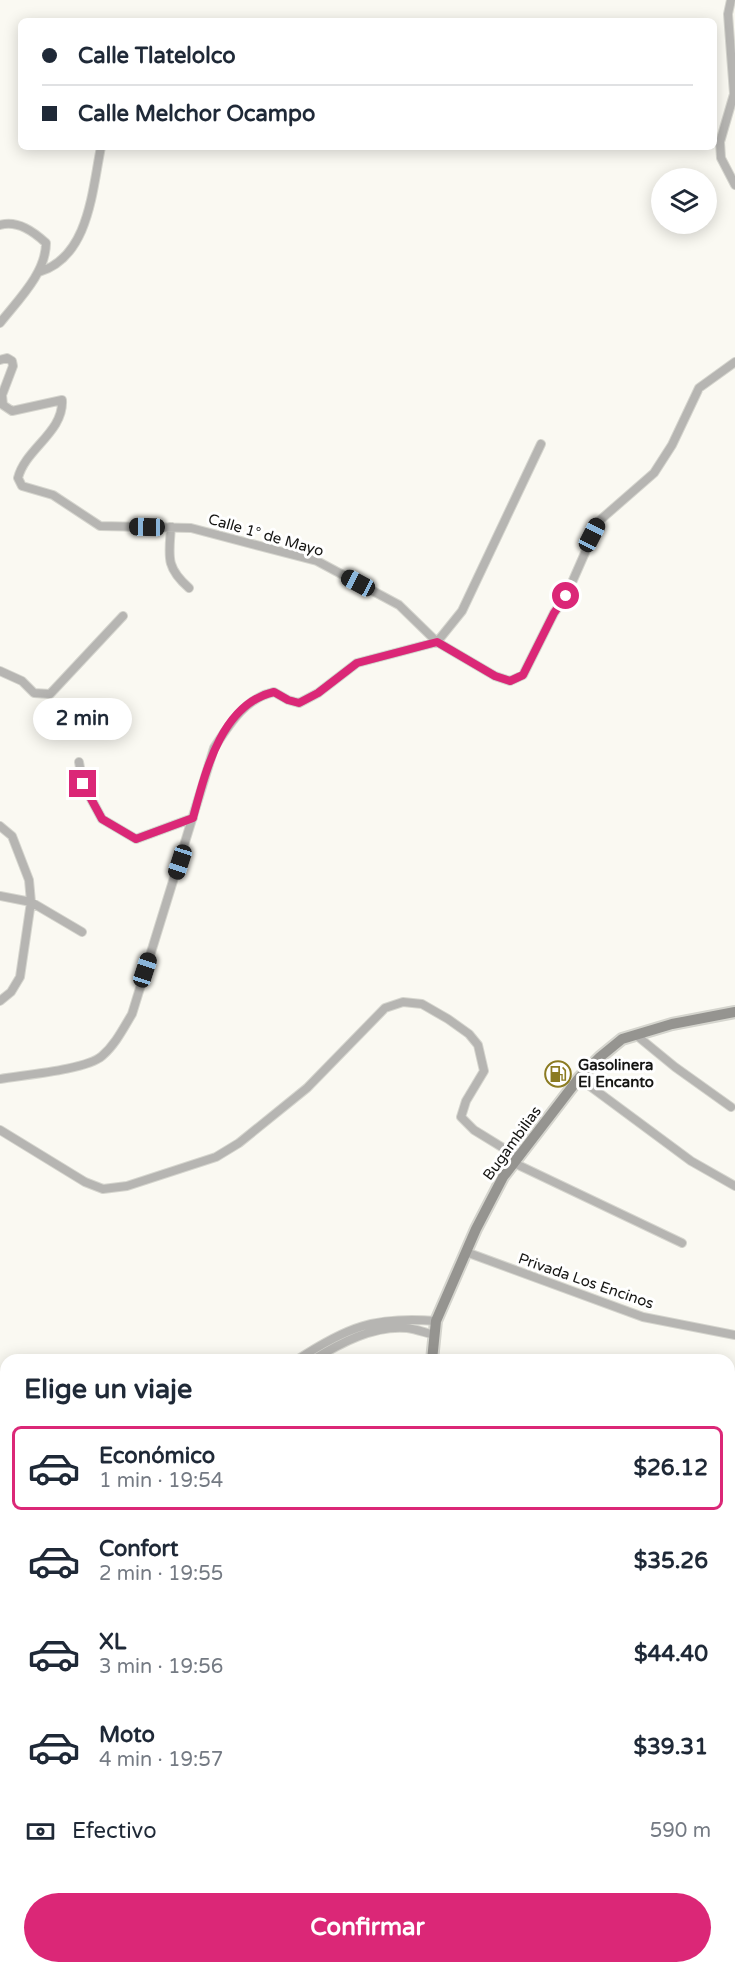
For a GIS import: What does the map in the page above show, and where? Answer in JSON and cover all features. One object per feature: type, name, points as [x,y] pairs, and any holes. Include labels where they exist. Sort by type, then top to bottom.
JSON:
[{"type":"main road","name":"Bugambilias","points":[[433,1354],[436,1321],[466,1252],[503,1177],[579,1078],[622,1039],[672,1024],[735,1012]]},
{"type":"street","points":[[732,0],[728,14],[734,94],[720,142],[721,158],[735,185]]},
{"type":"street","points":[[39,272],[52,268],[68,254],[79,238],[90,203],[100,150]]},
{"type":"street","points":[[0,225],[7,223],[32,230],[46,243],[46,257],[39,272],[0,323]]},
{"type":"street","name":"Calle 1° de Mayo","points":[[0,360],[7,358],[13,366],[2,395],[3,405],[12,411],[60,398],[62,400],[63,409],[58,420],[20,467],[18,478],[22,486],[53,495],[100,526],[191,528],[317,561],[399,605],[437,642],[495,676],[510,681],[523,675],[554,613],[566,596],[599,521],[626,495],[654,473],[672,445],[699,388],[735,362]]},
{"type":"street","points":[[0,1079],[77,1066],[99,1059],[114,1044],[132,1014],[214,748],[235,716],[262,695],[274,692],[299,703],[318,693],[357,663],[437,642],[462,611],[541,444]]},
{"type":"street","points":[[171,527],[169,562],[176,577],[189,588]]},
{"type":"street","points":[[0,671],[22,681],[34,693],[50,694],[123,616]]},
{"type":"street","points":[[79,762],[83,784],[102,819],[136,839],[193,818]]},
{"type":"street","points":[[0,826],[12,836],[29,880],[31,902],[20,977],[11,992],[0,1001]]},
{"type":"street","points":[[0,896],[31,902],[82,932]]},
{"type":"street","points":[[0,1130],[27,1144],[86,1182],[103,1189],[127,1186],[216,1156],[239,1143],[307,1088],[385,1008],[402,1002],[422,1004],[469,1034],[478,1045],[484,1071],[466,1101],[461,1117],[474,1130],[516,1160],[682,1243]]},
{"type":"street","points":[[636,1035],[675,1067],[731,1107]]},
{"type":"street","points":[[579,1078],[691,1161],[735,1186]]},
{"type":"street","name":"Privada Los Encinos","points":[[466,1252],[643,1317],[735,1335]]},
{"type":"street","points":[[307,1354],[348,1331],[375,1322],[407,1319],[436,1321]]},
{"type":"street","points":[[324,1354],[352,1339],[377,1330],[407,1328],[435,1335]]},
{"type":"place","name":"Gasolinera El Encanto","points":[[558,1074]]},
{"type":"route","points":[[83,784],[102,819],[136,839],[193,818],[214,748],[235,716],[262,695],[274,692],[299,703],[318,693],[357,663],[437,642],[495,676],[510,681],[523,675],[554,613],[566,596]]}]
